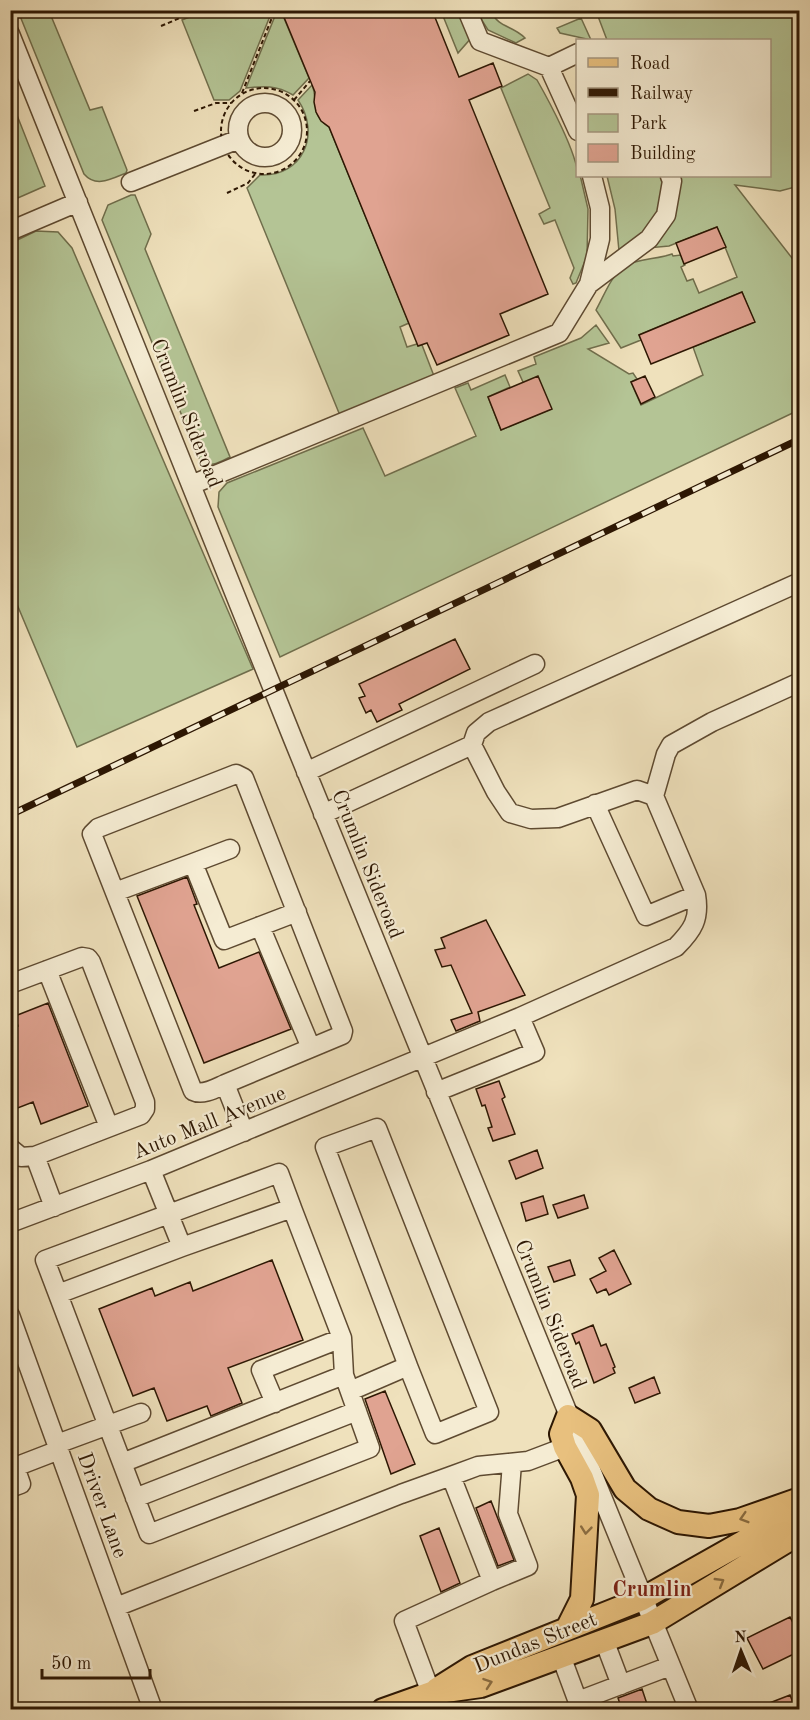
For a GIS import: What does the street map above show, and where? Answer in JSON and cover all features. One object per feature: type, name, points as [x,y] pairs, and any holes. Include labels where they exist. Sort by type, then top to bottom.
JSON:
[{"type":"main road","points":[[567,1629],[582,1599],[588,1495],[561,1434],[568,1416],[590,1430],[625,1489],[649,1509],[678,1522],[709,1526],[740,1520],[800,1499]]},
{"type":"main road","name":"Dundas Street","points":[[431,1693],[472,1667],[642,1599],[800,1510]]},
{"type":"main road","name":"Dundas Street","points":[[383,1710],[431,1693],[481,1686],[652,1623],[800,1533]]},
{"type":"street","points":[[467,10],[480,41],[549,67],[576,127]]},
{"type":"street","name":"Crumlin Sideroad","points":[[10,34],[306,772],[688,1710]]},
{"type":"street","points":[[549,67],[576,54]]},
{"type":"street","points":[[131,182],[231,142]]},
{"type":"street","points":[[191,485],[559,333],[589,284],[600,239],[600,208],[592,177]]},
{"type":"street","points":[[589,284],[649,239],[666,215],[672,181],[670,177]]},
{"type":"street","points":[[10,231],[78,202]]},
{"type":"street","points":[[654,796],[637,790],[558,818],[531,819],[510,813],[495,792],[472,745],[476,733],[489,722],[800,582]]},
{"type":"street","points":[[306,772],[535,664]]},
{"type":"street","points":[[595,804],[646,916],[696,895],[654,796],[666,754],[671,745],[712,722],[800,682]]},
{"type":"street","points":[[323,814],[472,745]]},
{"type":"street","points":[[236,774],[244,778],[343,1031],[342,1035],[225,1084],[198,1094],[193,1091],[115,892],[92,834],[94,830],[236,774]]},
{"type":"street","points":[[115,892],[230,849]]},
{"type":"street","points":[[193,863],[224,940],[297,912]]},
{"type":"street","name":"Auto Mall Avenue","points":[[10,1224],[151,1170],[422,1058],[676,947],[691,932],[698,911],[696,895]]},
{"type":"street","points":[[260,926],[311,1048]]},
{"type":"street","points":[[10,984],[82,957],[88,958],[145,1102],[145,1109],[141,1114],[35,1156],[21,1157],[10,1148]]},
{"type":"street","points":[[47,970],[109,1127]]},
{"type":"street","points":[[436,1092],[535,1052],[520,1017]]},
{"type":"street","points":[[225,1084],[244,1132]]},
{"type":"street","points":[[377,1128],[489,1412],[435,1434],[408,1366],[325,1147],[377,1128]]},
{"type":"street","points":[[35,1156],[54,1207]]},
{"type":"street","points":[[151,1170],[182,1247]]},
{"type":"street","points":[[279,1173],[342,1338],[347,1383],[370,1448],[149,1534],[45,1260],[168,1214],[279,1173]]},
{"type":"street","points":[[57,1294],[292,1208]]},
{"type":"street","name":"Driver Lane","points":[[12,1323],[153,1710]]},
{"type":"street","points":[[275,1403],[261,1370],[342,1338]]},
{"type":"street","points":[[122,1463],[275,1403],[408,1366]]},
{"type":"street","points":[[135,1498],[357,1411]]},
{"type":"street","points":[[10,1488],[21,1484],[13,1462],[58,1447],[141,1413]]},
{"type":"street","points":[[116,1607],[401,1494],[478,1466],[528,1461],[565,1447]]},
{"type":"street","points":[[431,1693],[404,1621],[528,1566],[508,1514],[512,1463]]},
{"type":"street","points":[[451,1476],[492,1581]]},
{"type":"street","points":[[604,1640],[621,1684]]},
{"type":"street","points":[[561,1656],[579,1705],[621,1684],[670,1666]]},
{"type":"path","points":[[161,26],[200,10]]},
{"type":"path","points":[[242,93],[275,10]]},
{"type":"path","points":[[294,100],[310,81]]},
{"type":"path","points":[[256,88],[270,88],[283,92],[302,110],[306,123],[303,149],[295,160],[284,168],[271,173],[256,173],[242,168],[231,158],[231,142],[221,131],[223,116],[231,103],[242,93],[256,88]]},
{"type":"path","points":[[195,111],[216,103],[231,103]]},
{"type":"path","points":[[227,193],[248,183],[256,173]]},
{"type":"green space","points":[[207,10],[233,11],[243,15],[253,11],[272,11],[240,91],[229,100],[214,100],[182,20]]},
{"type":"green space","points":[[18,11],[49,11],[90,110],[102,107],[127,170],[126,173],[104,181],[94,181],[84,174]]},
{"type":"green space","points":[[277,11],[281,11],[309,78],[293,95],[270,87],[246,88]]},
{"type":"green space","points":[[441,11],[461,11],[472,37],[458,53]]},
{"type":"green space","points":[[476,11],[491,11],[497,21],[525,38],[516,43],[488,30]]},
{"type":"green space","points":[[596,11],[794,11],[800,26],[799,186],[780,191],[735,185],[799,267],[799,410],[280,657],[218,507],[219,492],[227,483],[363,428],[385,476],[476,436],[455,388],[468,383],[471,390],[505,375],[510,387],[488,397],[501,430],[551,409],[523,382],[518,371],[536,364],[534,357],[581,338],[596,325],[609,343],[588,349],[629,374],[633,373],[637,379],[631,382],[641,405],[703,375],[693,347],[754,322],[742,292],[639,335],[641,340],[621,348],[596,310],[608,286],[620,270],[635,262],[672,254],[673,256],[681,255],[685,265],[681,267],[687,281],[693,279],[699,293],[737,277],[717,227],[669,246],[648,248],[676,177],[771,177],[771,39],[607,39]]},
{"type":"green space","points":[[581,18],[591,39],[560,33],[557,28]]},
{"type":"green space","points":[[528,74],[537,80],[562,127],[573,154],[576,177],[580,177],[588,209],[587,256],[576,283],[573,284],[570,278],[574,268],[555,220],[544,224],[539,214],[550,208],[501,88]]},
{"type":"green space","points":[[312,85],[319,117],[329,127],[409,323],[400,327],[407,347],[422,345],[434,376],[346,413],[339,413],[247,188],[260,175],[275,174],[287,169],[304,151],[308,126],[305,113],[298,100]]},
{"type":"green space","points":[[11,100],[45,186],[10,201]]},
{"type":"green space","points":[[607,177],[663,177],[663,203],[642,236],[619,251],[615,209]]},
{"type":"green space","points":[[135,195],[151,234],[145,249],[230,457],[215,464],[204,463],[200,460],[102,220],[108,205]]},
{"type":"green space","points":[[36,231],[58,232],[72,248],[253,669],[77,747],[11,590],[11,243]]},
{"type":"building","points":[[281,10],[432,10],[459,77],[493,63],[502,86],[469,100],[548,294],[500,314],[509,335],[437,365],[427,343],[418,346],[329,127],[321,121],[316,112],[315,92]]},
{"type":"building","points":[[717,227],[726,247],[684,264],[676,243]]},
{"type":"building","points":[[742,292],[755,322],[651,364],[639,335]]},
{"type":"building","points":[[538,376],[552,409],[501,430],[488,397]]},
{"type":"building","points":[[645,376],[655,397],[641,404],[631,382]]},
{"type":"building","points":[[455,639],[470,669],[399,704],[402,710],[377,722],[371,710],[366,713],[359,698],[365,696],[359,684]]},
{"type":"building","points":[[187,877],[197,904],[194,905],[219,968],[259,952],[291,1029],[204,1063],[137,896]]},
{"type":"building","points":[[486,920],[525,995],[478,1012],[480,1021],[456,1031],[451,1020],[472,1013],[451,965],[442,967],[435,950],[445,948],[441,938]]},
{"type":"building","points":[[48,1003],[88,1106],[41,1124],[33,1102],[10,1111],[10,1029],[18,1026],[15,1016]]},
{"type":"building","points":[[499,1081],[505,1097],[502,1099],[515,1134],[493,1141],[488,1128],[492,1127],[485,1105],[482,1106],[476,1089]]},
{"type":"building","points":[[537,1150],[543,1168],[516,1179],[509,1161]]},
{"type":"building","points":[[584,1195],[588,1208],[558,1218],[553,1205]]},
{"type":"building","points":[[543,1196],[548,1214],[526,1221],[521,1203]]},
{"type":"building","points":[[614,1250],[631,1284],[609,1295],[606,1289],[597,1293],[590,1279],[606,1271],[599,1258]]},
{"type":"building","points":[[272,1260],[303,1340],[228,1368],[242,1403],[211,1416],[207,1406],[167,1421],[154,1388],[133,1396],[99,1309],[152,1288],[155,1296],[190,1282],[193,1291]]},
{"type":"building","points":[[570,1260],[575,1275],[554,1282],[548,1267]]},
{"type":"building","points":[[593,1325],[601,1346],[606,1344],[615,1367],[613,1368],[615,1373],[594,1383],[579,1342],[576,1344],[572,1334]]},
{"type":"building","points":[[654,1377],[660,1393],[635,1403],[629,1388]]},
{"type":"building","points":[[385,1391],[415,1464],[391,1474],[365,1399]]},
{"type":"building","points":[[491,1501],[514,1560],[498,1566],[476,1508]]},
{"type":"building","points":[[439,1528],[460,1583],[441,1592],[420,1536]]},
{"type":"building","points":[[790,1617],[800,1637],[800,1651],[763,1669],[747,1638]]},
{"type":"building","points":[[642,1689],[649,1710],[622,1710],[618,1698]]},
{"type":"building","points":[[790,1695],[796,1710],[754,1710],[754,1709]]},
{"type":"railway","points":[[10,815],[800,439]]},
{"type":"district","name":"Crumlin","points":[[652,1588]]}]
